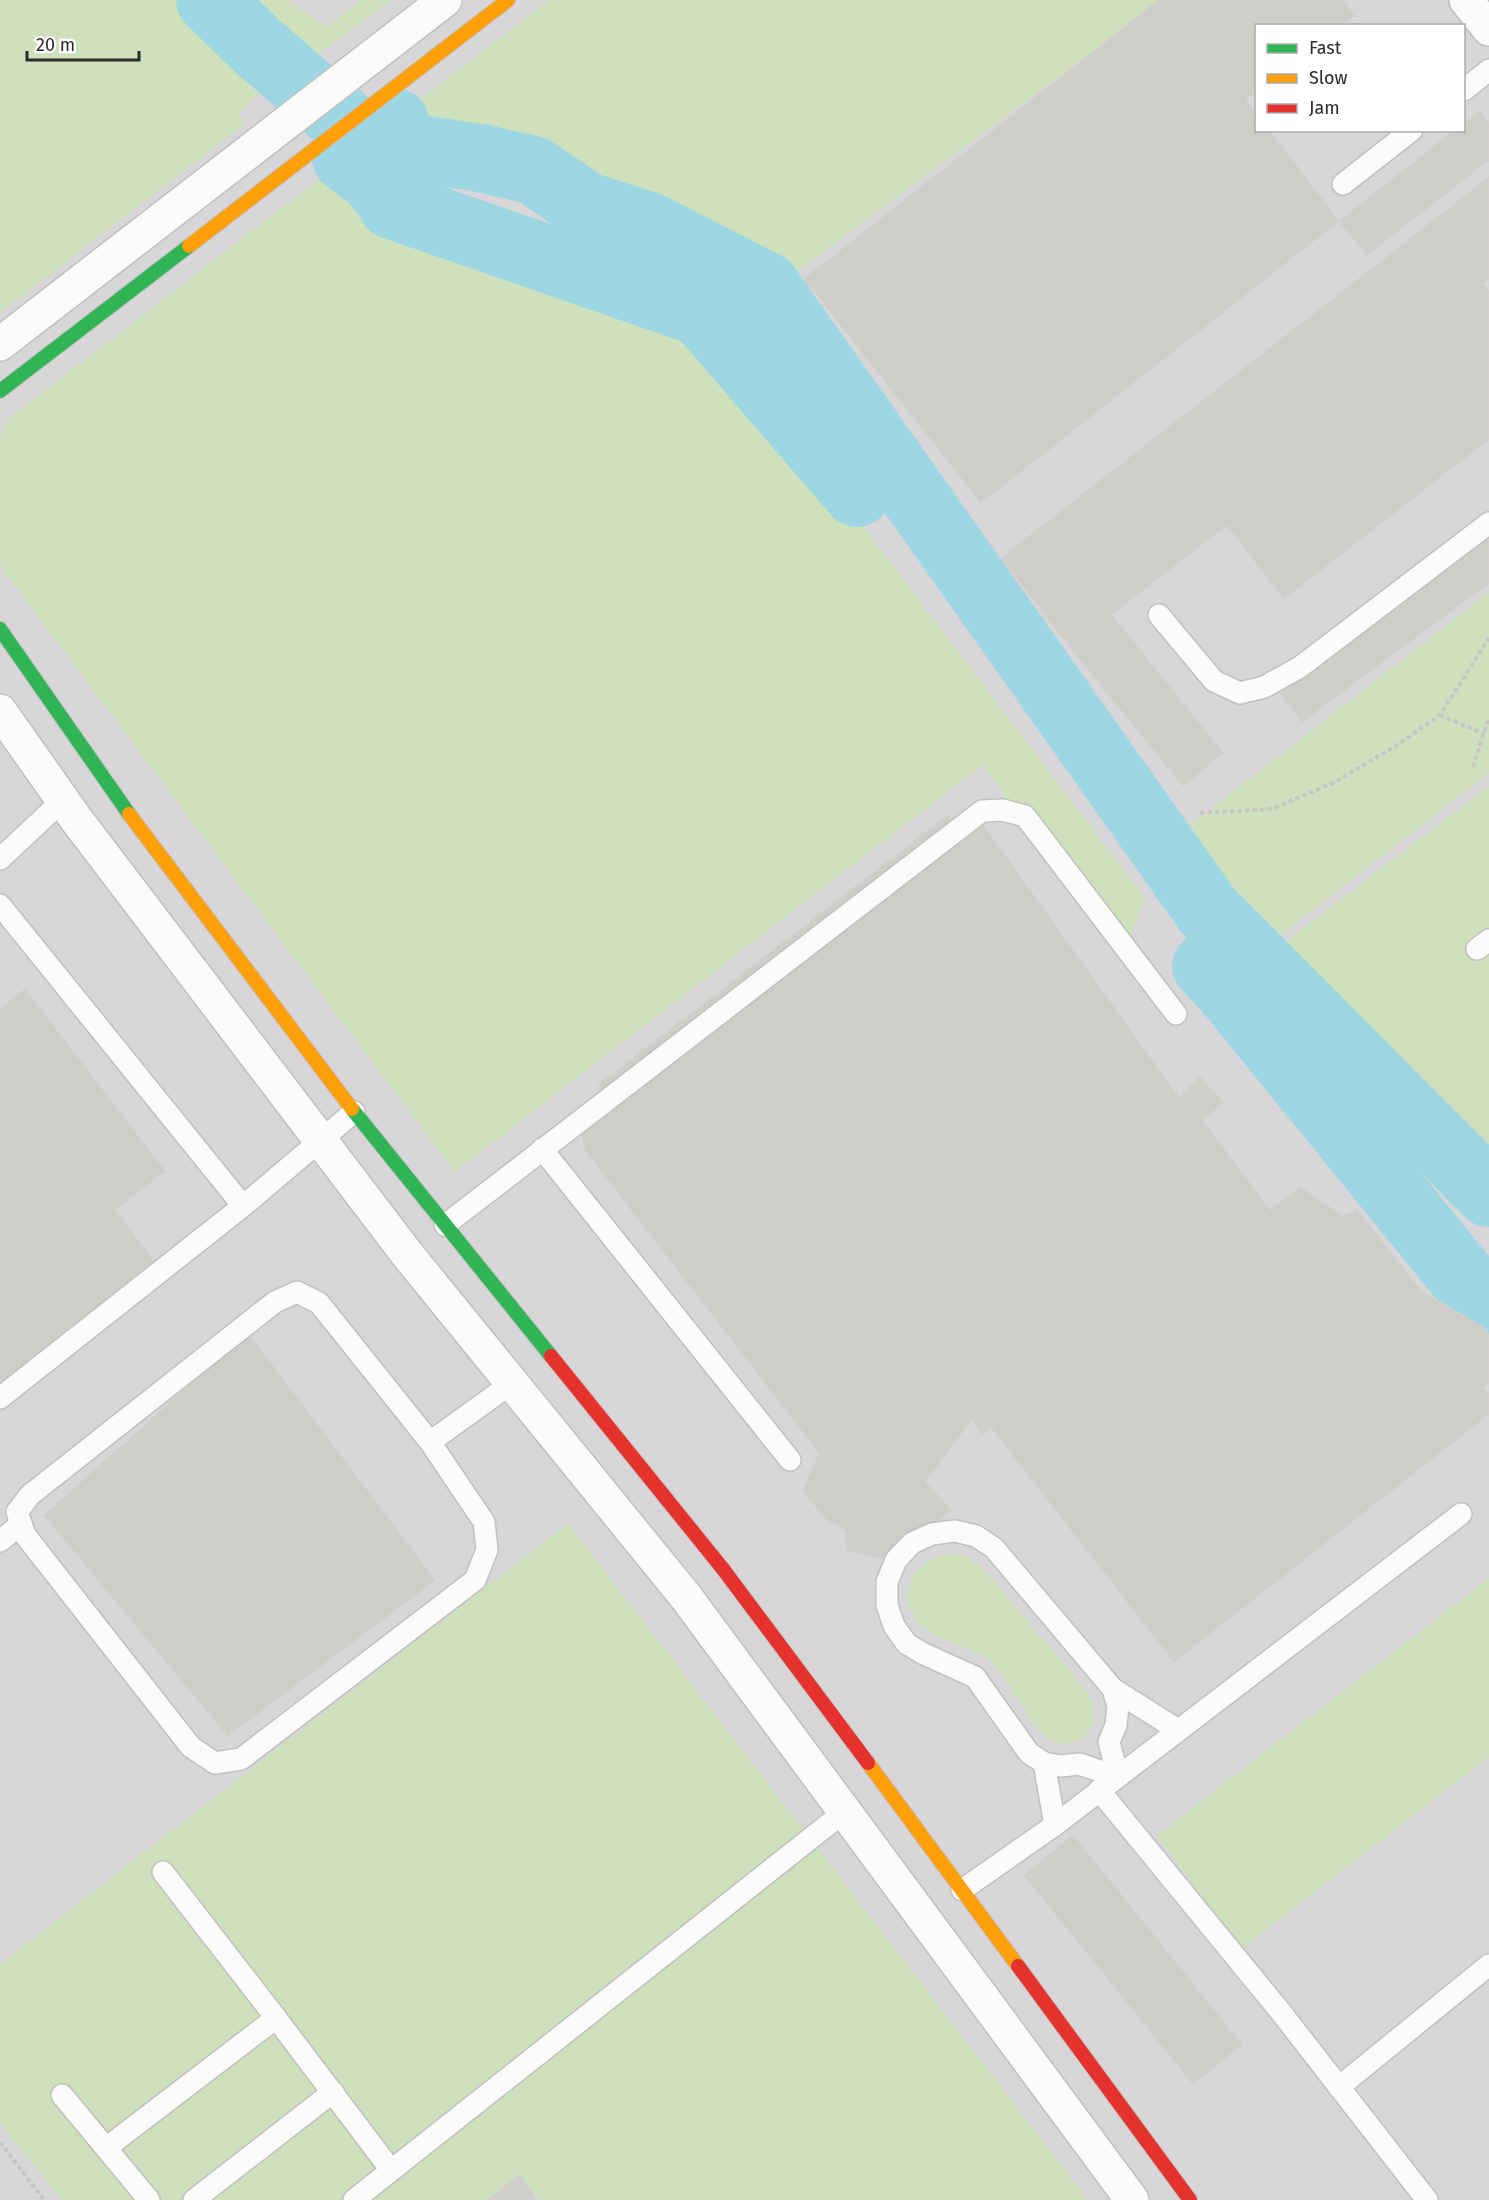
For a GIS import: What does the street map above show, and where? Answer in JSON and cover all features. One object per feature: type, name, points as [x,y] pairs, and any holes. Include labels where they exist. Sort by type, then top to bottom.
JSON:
[{"type":"street","points":[[0,344],[445,0]]},
{"type":"street","points":[[0,391],[508,0]]},
{"type":"street","points":[[1466,0],[1489,29]]},
{"type":"street","points":[[0,629],[113,792],[354,1112],[723,1569],[1190,2200]]},
{"type":"street","points":[[0,711],[63,800],[408,1254],[686,1597],[1132,2200]]},
{"type":"lane","points":[[1465,89],[1489,70]]},
{"type":"lane","points":[[1344,184],[1409,132]]},
{"type":"lane","points":[[1159,615],[1214,681],[1240,693],[1264,687],[1300,667],[1489,523]]},
{"type":"lane","points":[[0,859],[63,800]]},
{"type":"lane","points":[[445,1225],[982,811],[1003,810],[1025,816],[1176,1014]]},
{"type":"lane","points":[[0,905],[243,1206]]},
{"type":"lane","points":[[0,1398],[243,1206],[354,1112]]},
{"type":"lane","points":[[542,1149],[790,1460]]},
{"type":"lane","points":[[297,1292],[319,1303],[430,1442],[484,1522],[487,1550],[475,1580],[241,1759],[215,1763],[191,1747],[25,1535],[17,1512],[30,1495],[275,1302],[297,1292]]},
{"type":"lane","points":[[430,1442],[512,1383]]},
{"type":"lane","points":[[962,1890],[1055,1825],[1461,1514]]},
{"type":"lane","points":[[0,1541],[21,1524]]},
{"type":"lane","points":[[1118,1777],[1079,1764],[1061,1766],[1044,1763],[1029,1753],[975,1677],[908,1644],[894,1626],[886,1605],[887,1582],[896,1560],[912,1543],[932,1534],[955,1531],[976,1536],[994,1548],[1113,1689],[1178,1730]]},
{"type":"lane","points":[[1113,1689],[1118,1707],[1116,1725],[1109,1742],[1118,1777]]},
{"type":"lane","points":[[1044,1763],[1055,1825]]},
{"type":"lane","points":[[1099,1790],[1280,2011],[1427,2200]]},
{"type":"lane","points":[[354,2200],[844,1812]]},
{"type":"lane","points":[[163,1872],[392,2170]]},
{"type":"lane","points":[[1340,2087],[1489,1965]]},
{"type":"lane","points":[[106,2148],[276,2018]]},
{"type":"lane","points":[[194,2200],[333,2092]]},
{"type":"lane","points":[[62,2095],[149,2200]]},
{"type":"path","points":[[1200,813],[1272,809],[1335,782],[1397,745],[1440,715],[1489,638]]},
{"type":"path","points":[[1440,715],[1484,734]]},
{"type":"path","points":[[1473,767],[1489,717]]},
{"type":"path","points":[[0,2142],[45,2200]]},
{"type":"shaded area","points":[[0,0],[1489,0],[1489,2200],[0,2200]]},
{"type":"green space","points":[[0,0],[176,0],[234,46],[269,83],[239,114],[246,123],[0,313]]},
{"type":"green space","points":[[247,0],[288,0],[327,27],[362,0],[392,0],[313,58]]},
{"type":"green space","points":[[549,0],[1161,0],[786,280],[716,262],[649,226],[586,206],[533,170],[473,156],[407,146],[397,117]]},
{"type":"green space","points":[[346,158],[376,181],[392,205],[701,312],[1145,898],[1130,937],[1170,1027],[983,765],[455,1172],[5,573],[0,563],[0,435],[12,416]]},
{"type":"green space","points":[[1489,592],[1489,773],[1260,951],[1172,839]]},
{"type":"green space","points":[[1489,786],[1489,1179],[1265,957]]},
{"type":"green space","points":[[568,1523],[1088,2200],[62,2200],[0,2124],[0,1964]]},
{"type":"green space","points":[[953,1553],[967,1557],[980,1565],[1086,1690],[1093,1703],[1094,1715],[1092,1726],[1079,1741],[1056,1742],[1043,1736],[990,1661],[932,1634],[912,1613],[908,1601],[908,1590],[918,1569],[939,1556]]},
{"type":"green space","points":[[1489,1578],[1489,1757],[1243,1948],[1156,1836]]},
{"type":"water","points":[[176,0],[236,0],[315,63],[273,96],[234,46]]},
{"type":"building","points":[[1159,0],[1343,0],[1354,15],[1343,24],[1255,24],[1255,93],[1245,100],[1255,114],[1255,132],[1271,132],[1339,221],[981,503],[804,279]]},
{"type":"building","points":[[1480,111],[1489,123],[1489,160],[1367,255],[1339,221],[1452,132],[1465,132],[1465,123]]},
{"type":"building","points":[[1489,177],[1489,279],[1483,284],[1489,291],[1489,439],[1284,599],[1227,525],[1070,647],[1001,558]]},
{"type":"building","points":[[1489,530],[1489,583],[1302,722],[1277,689]]},
{"type":"building","points":[[1111,614],[1223,753],[1183,786],[1070,647]]},
{"type":"building","points":[[948,815],[963,834],[981,822],[1179,1098],[1200,1077],[1224,1103],[1202,1120],[1270,1210],[982,1434],[972,1419],[925,1482],[952,1510],[886,1559],[847,1551],[845,1530],[827,1520],[803,1491],[819,1453],[585,1150],[579,1119],[602,1094],[599,1084]]},
{"type":"building","points":[[25,989],[165,1171],[115,1210],[160,1269],[0,1392],[0,1009]]},
{"type":"building","points":[[1300,1187],[1343,1216],[1357,1210],[1421,1291],[1483,1327],[1489,1335],[1489,1382],[1483,1388],[1489,1393],[1489,1414],[1174,1662],[991,1427]]},
{"type":"building","points":[[248,1333],[435,1580],[228,1736],[44,1515]]},
{"type":"building","points":[[1073,1835],[1242,2045],[1193,2084],[1024,1875]]},
{"type":"building","points":[[519,2175],[538,2200],[487,2200]]},
{"type":"waterway","points":[[210,0],[256,45],[376,149]]},
{"type":"waterway","points":[[857,493],[701,312],[392,205],[376,181],[346,158],[395,122],[400,146],[480,158],[533,170],[586,206],[649,226],[766,286],[1208,911],[1489,1193]]},
{"type":"waterway","points":[[1206,966],[1226,987],[1489,1310]]},
{"type":"traffic: fast","points":[[0,391],[189,246]]},
{"type":"traffic: fast","points":[[0,629],[129,814]]},
{"type":"traffic: fast","points":[[352,1109],[551,1356]]},
{"type":"traffic: slow","points":[[189,246],[508,0]]},
{"type":"traffic: slow","points":[[129,814],[352,1109]]},
{"type":"traffic: slow","points":[[868,1763],[1018,1966]]},
{"type":"traffic: jam","points":[[551,1356],[723,1569],[868,1763]]},
{"type":"traffic: jam","points":[[1018,1966],[1190,2200]]}]
